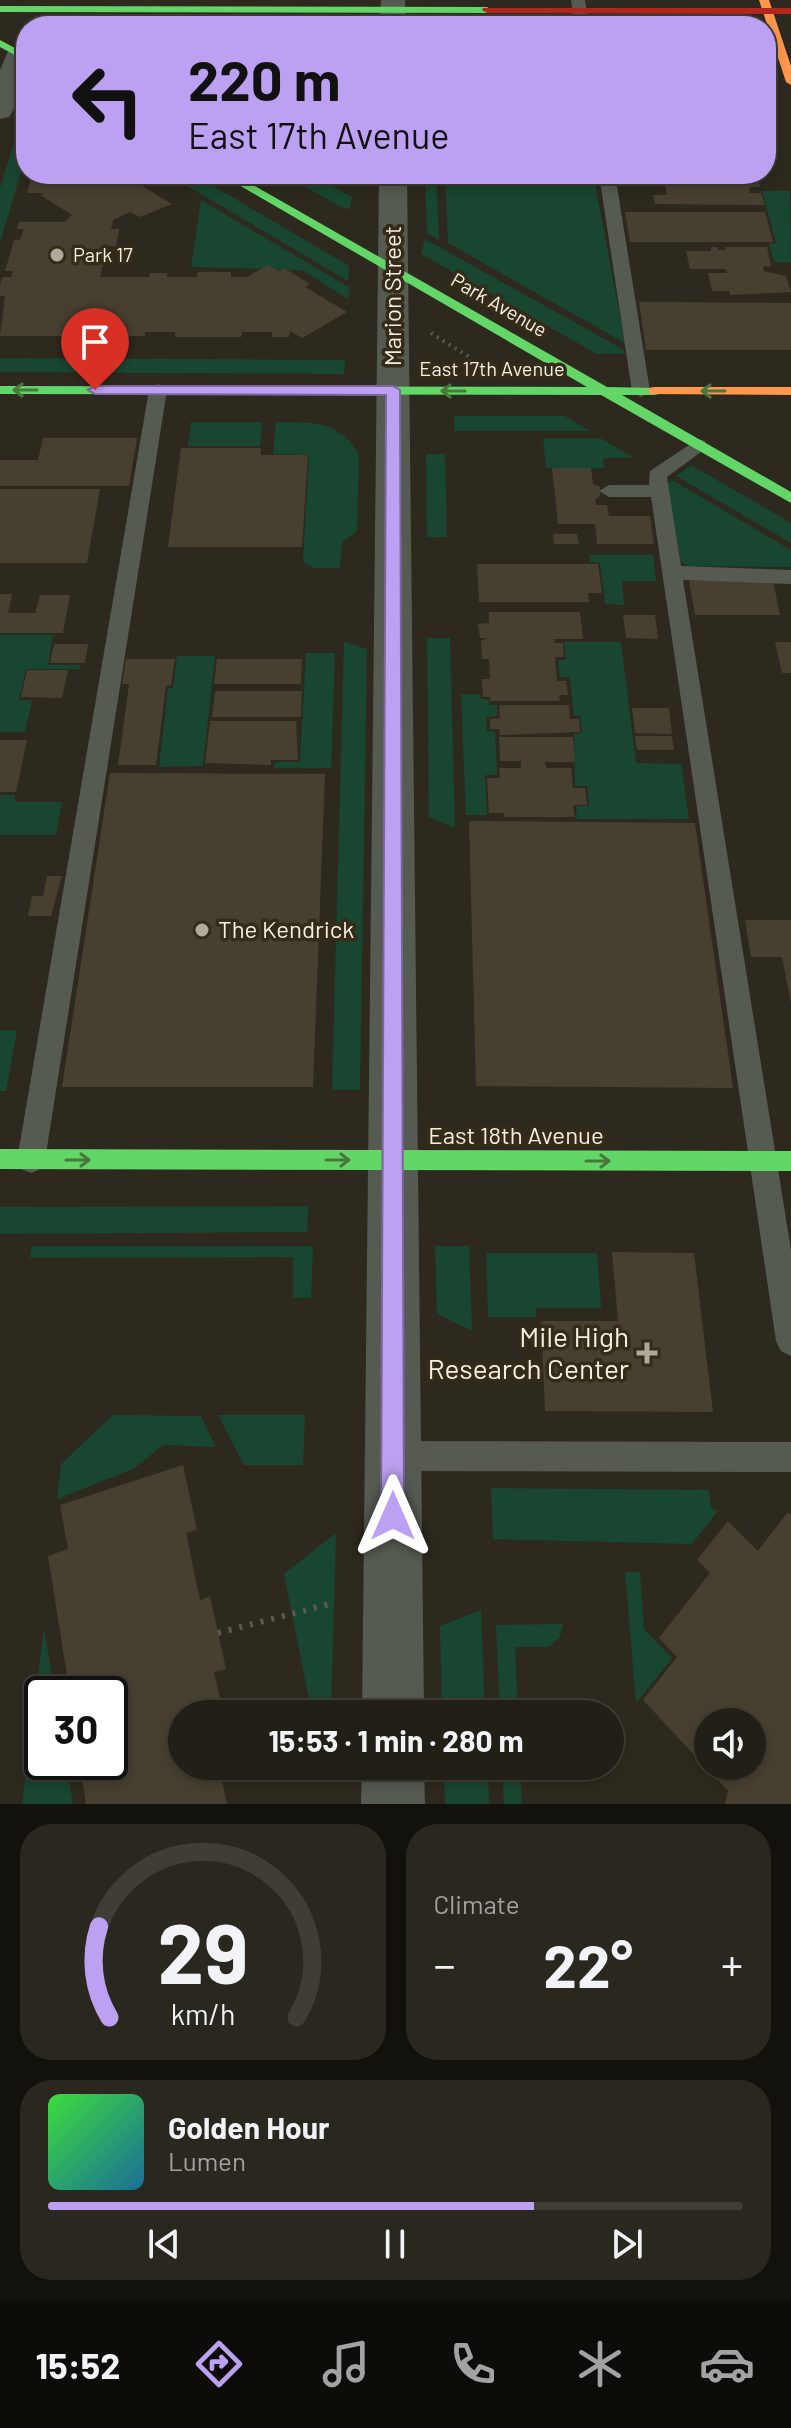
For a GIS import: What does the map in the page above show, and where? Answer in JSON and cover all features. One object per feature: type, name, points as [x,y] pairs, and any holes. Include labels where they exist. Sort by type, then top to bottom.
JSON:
[{"type":"main road","points":[[140,16],[219,5],[393,12],[580,12],[766,6],[791,11]]},
{"type":"main road","points":[[0,9],[16,24]]},
{"type":"main road","points":[[776,36],[791,82]]},
{"type":"main road","name":"Park Avenue","points":[[243,184],[791,498]]},
{"type":"main road","name":"East 17th Avenue","points":[[0,390],[791,391]]},
{"type":"main road","name":"East 18th Avenue","points":[[0,1159],[777,1161]]},
{"type":"street","points":[[0,111],[16,58]]},
{"type":"street","name":"Marion Street","points":[[393,184],[393,1700]]},
{"type":"street","points":[[393,1780],[393,1804]]},
{"type":"lane","points":[[609,184],[641,391]]},
{"type":"lane","points":[[31,1160],[158,390]]},
{"type":"lane","points":[[698,445],[657,475],[777,1161],[791,1341]]},
{"type":"lane","points":[[609,491],[659,491]]},
{"type":"lane","points":[[672,573],[791,577]]},
{"type":"lane","points":[[392,1456],[791,1457]]},
{"type":"path","points":[[431,333],[478,362]]},
{"type":"path","points":[[218,1633],[333,1603]]},
{"type":"green space","points":[[16,136],[17,184],[0,243],[0,188]]},
{"type":"green space","points":[[184,184],[210,184],[349,266],[348,281]]},
{"type":"green space","points":[[300,184],[328,184],[352,197],[350,208],[345,209]]},
{"type":"green space","points":[[425,184],[436,184],[439,240],[427,233]]},
{"type":"green space","points":[[445,184],[595,184],[625,343],[448,243]]},
{"type":"green space","points":[[762,191],[790,191],[791,262],[774,262],[769,244],[776,243]]},
{"type":"green space","points":[[201,200],[350,288],[348,299],[302,270],[191,267]]},
{"type":"green space","points":[[425,239],[624,350],[625,354],[597,354],[421,254]]},
{"type":"green space","points":[[0,358],[345,360],[344,374],[0,372]]},
{"type":"green space","points":[[454,416],[565,416],[589,431],[454,431]]},
{"type":"green space","points":[[191,422],[262,422],[260,446],[188,446]]},
{"type":"green space","points":[[276,422],[324,425],[343,435],[359,455],[357,531],[342,542],[340,568],[314,568],[303,562],[309,455],[273,454]]},
{"type":"green space","points":[[543,438],[600,438],[634,458],[603,458],[604,468],[546,468]]},
{"type":"green space","points":[[426,454],[445,454],[447,537],[427,537]]},
{"type":"green space","points":[[691,465],[791,523],[791,543],[676,476]]},
{"type":"green space","points":[[672,480],[791,550],[791,567],[688,566],[681,561],[667,484]]},
{"type":"green space","points":[[589,555],[653,555],[656,581],[622,581],[624,605],[605,604],[600,563],[590,562]]},
{"type":"green space","points":[[0,635],[53,635],[48,665],[81,665],[80,669],[26,669],[19,700],[32,700],[25,732],[0,732]]},
{"type":"green space","points":[[427,638],[450,638],[455,828],[429,817]]},
{"type":"green space","points":[[344,642],[367,649],[360,1090],[332,1090]]},
{"type":"green space","points":[[564,642],[621,642],[636,763],[681,764],[689,819],[577,819],[576,806],[589,806],[587,786],[575,786],[574,734],[582,733],[580,716],[574,716],[570,677],[560,677],[558,660],[566,660]]},
{"type":"green space","points":[[306,653],[335,653],[331,768],[274,768],[275,762],[300,762]]},
{"type":"green space","points":[[177,656],[215,656],[203,766],[159,767],[168,688],[173,688]]},
{"type":"green space","points":[[461,694],[481,694],[481,699],[488,699],[489,705],[497,705],[497,716],[486,717],[487,731],[495,732],[497,775],[485,775],[487,815],[466,815]]},
{"type":"green space","points":[[0,795],[15,795],[15,802],[62,802],[56,835],[0,835]]},
{"type":"green space","points":[[0,1030],[17,1030],[6,1091],[0,1091]]},
{"type":"green space","points":[[308,1206],[307,1232],[0,1234],[0,1207]]},
{"type":"green space","points":[[32,1246],[313,1246],[311,1298],[293,1298],[293,1257],[30,1258]]},
{"type":"green space","points":[[435,1246],[469,1246],[472,1331],[437,1314]]},
{"type":"green space","points":[[486,1253],[597,1253],[601,1308],[536,1308],[536,1317],[488,1317]]},
{"type":"green space","points":[[113,1415],[201,1416],[216,1447],[163,1445],[133,1469],[57,1499],[61,1464]]},
{"type":"green space","points":[[218,1415],[305,1415],[303,1465],[244,1465]]},
{"type":"green space","points":[[491,1488],[709,1490],[711,1507],[717,1512],[692,1544],[493,1539]]},
{"type":"green space","points":[[336,1533],[331,1700],[309,1700],[284,1574]]},
{"type":"green space","points":[[625,1572],[640,1572],[644,1629],[672,1658],[636,1703]]},
{"type":"green space","points":[[481,1610],[484,1700],[442,1700],[440,1626]]},
{"type":"green space","points":[[563,1624],[560,1637],[549,1647],[515,1647],[517,1700],[499,1700],[496,1625]]},
{"type":"green space","points":[[44,1628],[52,1676],[38,1676]]},
{"type":"green space","points":[[25,1780],[69,1780],[73,1804],[22,1804]]},
{"type":"green space","points":[[444,1780],[488,1780],[489,1804],[445,1804]]},
{"type":"green space","points":[[503,1780],[521,1780],[522,1804],[504,1804]]},
{"type":"building","name":"Park 17","points":[[29,184],[139,184],[172,204],[140,217],[130,212],[113,220],[111,229],[119,229],[116,246],[107,246],[100,277],[149,277],[150,273],[167,273],[167,277],[197,277],[198,272],[231,272],[231,277],[247,277],[268,265],[279,271],[284,268],[310,284],[305,287],[347,312],[302,338],[290,331],[289,337],[272,337],[272,332],[242,332],[241,337],[175,337],[175,332],[145,332],[145,336],[0,336],[5,296],[0,296],[0,285],[2,277],[11,277],[13,271],[5,271],[14,240],[20,240],[24,229],[17,229],[19,222],[65,222],[72,215],[40,195],[44,193],[27,193]]},
{"type":"building","points":[[665,184],[759,184],[760,187],[749,187],[750,193],[761,193],[765,205],[655,204],[653,195],[667,195]]},
{"type":"building","points":[[625,212],[765,212],[773,242],[630,242]]},
{"type":"building","points":[[711,247],[726,250],[725,247],[767,247],[771,266],[763,266],[764,271],[786,276],[791,292],[730,295],[729,291],[712,291],[708,273],[727,273],[726,269],[690,269],[686,251],[711,251]]},
{"type":"building","points":[[639,302],[791,303],[791,350],[646,350]]},
{"type":"building","points":[[43,438],[137,438],[129,486],[0,486],[0,460],[38,460]]},
{"type":"building","points":[[181,448],[261,448],[261,455],[308,455],[302,547],[168,547]]},
{"type":"building","points":[[552,468],[591,468],[593,484],[600,487],[596,505],[607,505],[609,516],[650,516],[654,544],[597,544],[595,524],[558,524]]},
{"type":"building","points":[[0,489],[100,489],[87,563],[0,563]]},
{"type":"building","points":[[553,534],[577,534],[579,544],[554,544]]},
{"type":"building","points":[[477,564],[598,564],[602,593],[588,593],[589,602],[479,602]]},
{"type":"building","points":[[689,581],[773,581],[780,615],[695,615]]},
{"type":"building","points":[[0,594],[12,594],[8,613],[35,613],[40,595],[70,595],[63,633],[0,633]]},
{"type":"building","points":[[489,612],[580,612],[583,639],[554,639],[554,643],[563,643],[564,657],[555,657],[557,681],[566,681],[568,695],[559,695],[560,701],[490,701],[490,697],[483,697],[482,679],[490,679],[489,659],[482,659],[481,641],[487,638],[480,638],[478,624],[489,623]]},
{"type":"building","points":[[623,615],[655,615],[658,639],[626,638]]},
{"type":"building","points":[[775,642],[791,642],[791,673],[782,673]]},
{"type":"building","points":[[54,644],[88,644],[85,663],[50,663]]},
{"type":"building","points":[[126,659],[175,659],[171,685],[166,686],[156,765],[118,765],[129,684],[122,684]]},
{"type":"building","points":[[217,659],[302,659],[301,684],[214,684]]},
{"type":"building","points":[[27,670],[68,670],[62,698],[21,697]]},
{"type":"building","points":[[215,691],[302,691],[301,717],[212,717]]},
{"type":"building","points":[[499,705],[569,705],[570,719],[579,719],[580,732],[500,735],[499,729],[490,729],[490,719],[500,718]]},
{"type":"building","points":[[632,708],[669,708],[672,734],[635,733]]},
{"type":"building","points":[[210,721],[296,721],[298,760],[271,760],[271,765],[205,763]]},
{"type":"building","points":[[635,736],[672,736],[674,750],[637,750]]},
{"type":"building","points":[[499,737],[573,737],[575,762],[545,762],[546,768],[571,768],[573,788],[585,788],[587,805],[573,805],[575,817],[504,817],[504,813],[489,813],[487,778],[500,778],[499,768],[521,768],[521,761],[500,761]]},
{"type":"building","points":[[0,740],[27,740],[16,792],[0,792]]},
{"type":"building","name":"The Kendrick","points":[[110,773],[325,774],[313,1087],[62,1087]]},
{"type":"building","points":[[469,821],[695,823],[733,1088],[476,1086]]},
{"type":"building","points":[[47,876],[62,876],[51,916],[28,916],[32,896],[43,896]]},
{"type":"building","points":[[745,920],[791,920],[791,1003],[782,957],[751,957]]},
{"type":"building","points":[[612,1252],[694,1253],[713,1412],[545,1411],[541,1321],[618,1321]]},
{"type":"building","points":[[183,1465],[197,1530],[186,1533],[200,1600],[210,1596],[226,1669],[214,1672],[220,1700],[168,1700],[168,1780],[222,1780],[227,1804],[86,1804],[83,1780],[128,1780],[128,1676],[67,1676],[48,1556],[68,1549],[60,1505]]},
{"type":"building","points":[[788,1512],[791,1516],[791,1804],[725,1804],[728,1791],[718,1780],[766,1780],[766,1708],[694,1708],[694,1755],[643,1700],[677,1657],[659,1638],[710,1573],[697,1560],[728,1521],[758,1551]]},
{"type":"traffic: fast","points":[[0,9],[487,10]]},
{"type":"traffic: fast","points":[[0,43],[16,52]]},
{"type":"traffic: fast","points":[[243,184],[791,498]]},
{"type":"traffic: fast","points":[[0,390],[654,391]]},
{"type":"traffic: fast","points":[[0,1159],[791,1161]]},
{"type":"traffic: slow","points":[[764,0],[769,16]]},
{"type":"traffic: slow","points":[[776,36],[791,82]]},
{"type":"traffic: slow","points":[[654,391],[791,391]]},
{"type":"traffic: jam","points":[[487,10],[791,11]]},
{"type":"place","name":"Park 17","points":[[57,255]]},
{"type":"place","name":"The Kendrick","points":[[202,930]]},
{"type":"place","name":"Mile High Research Center","points":[[647,1353]]},
{"type":"route","points":[[95,390],[393,390],[393,1516]]}]
